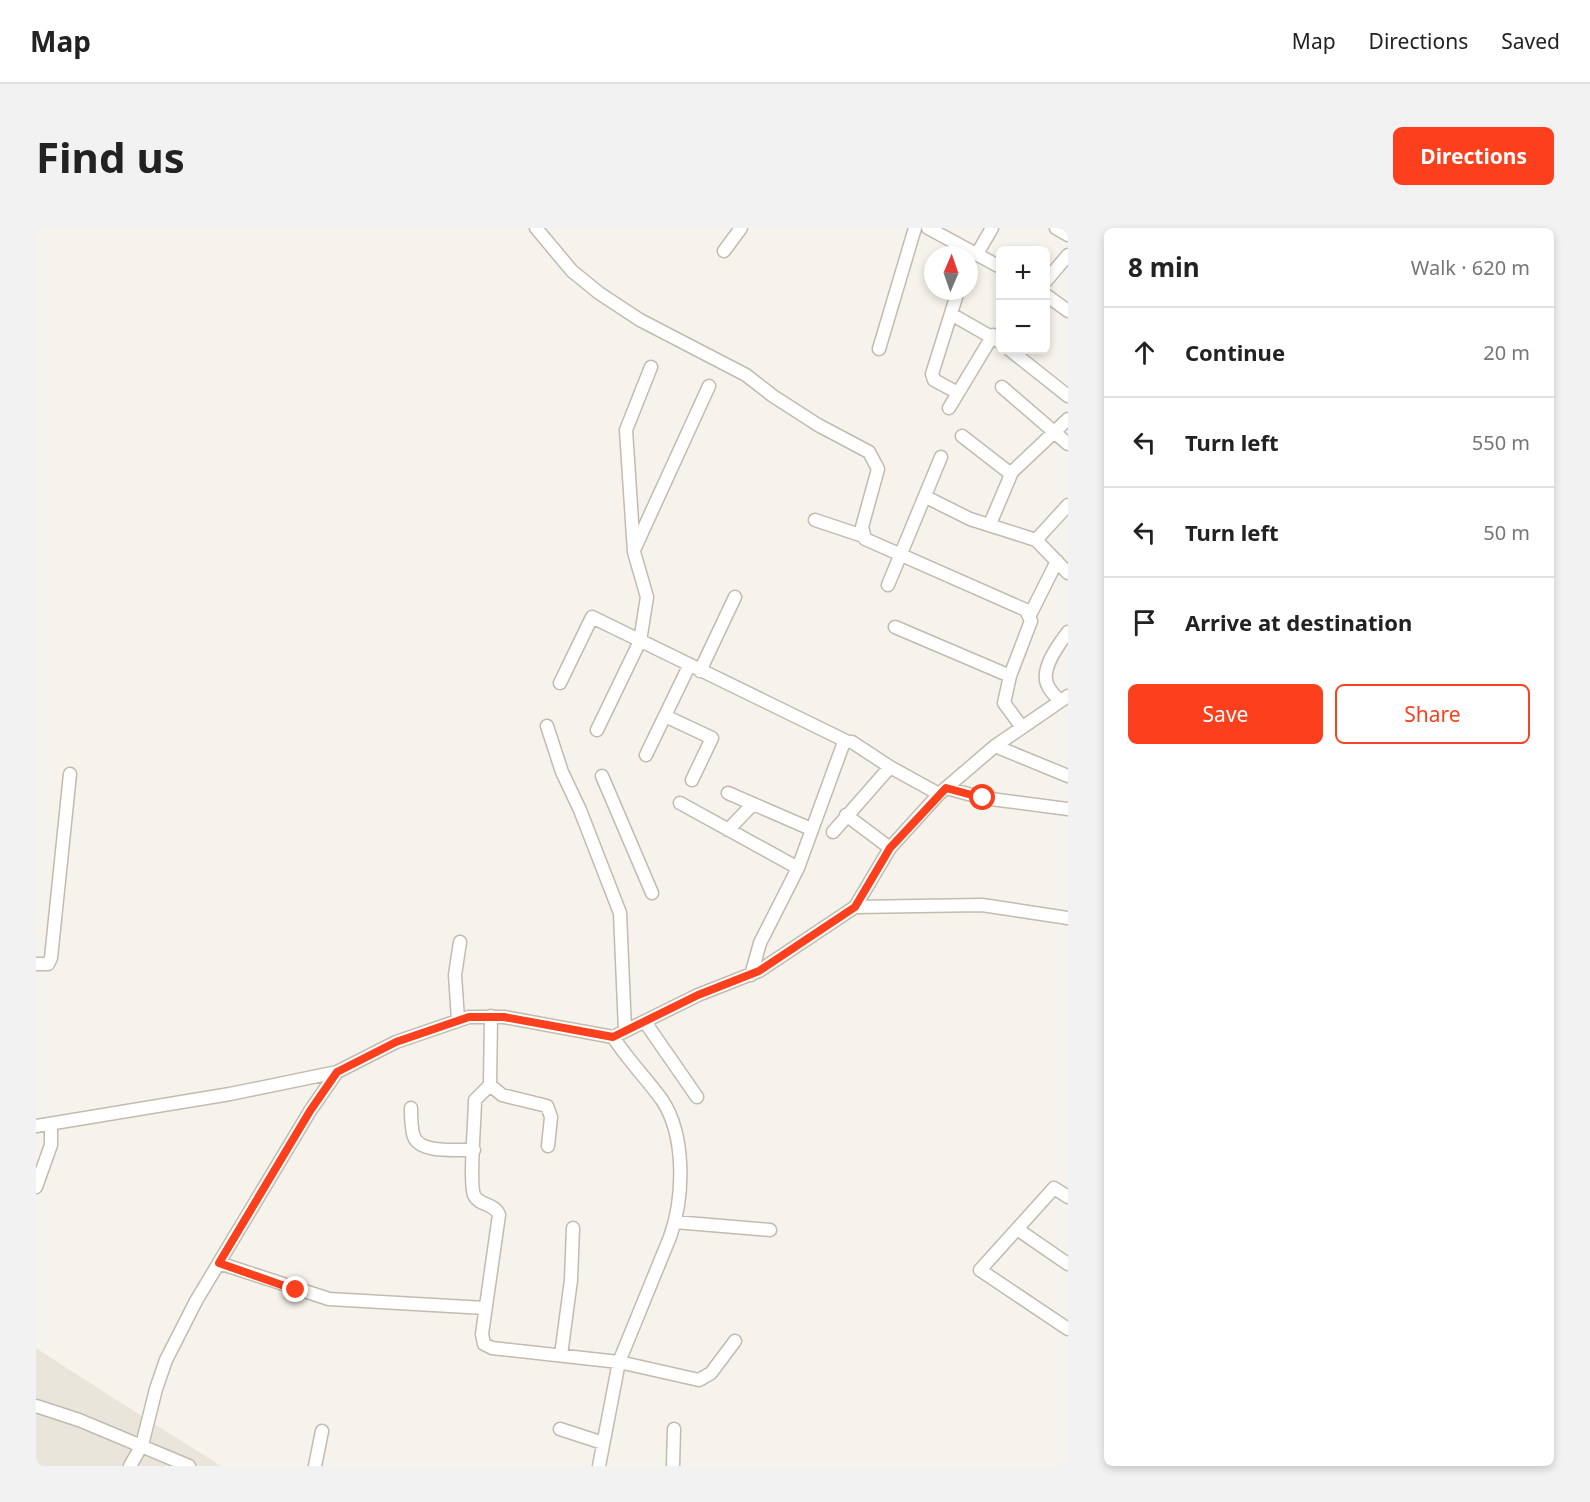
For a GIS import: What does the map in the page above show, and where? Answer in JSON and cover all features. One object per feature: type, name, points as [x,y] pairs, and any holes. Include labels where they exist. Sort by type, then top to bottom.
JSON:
[{"type":"street","points":[[536,228],[572,271],[599,293],[640,320],[747,375],[773,396],[869,452],[878,469],[862,527],[863,536]]},
{"type":"street","points":[[879,349],[915,228]]},
{"type":"street","points":[[928,228],[958,246]]},
{"type":"street","points":[[978,246],[992,228]]},
{"type":"street","points":[[1056,228],[1068,235]]},
{"type":"street","points":[[724,251],[734,230]]},
{"type":"street","points":[[1050,276],[1068,255]]},
{"type":"street","points":[[978,257],[996,265]]},
{"type":"street","points":[[1050,298],[1068,311]]},
{"type":"street","points":[[955,300],[932,376],[934,380],[958,393]]},
{"type":"street","points":[[951,314],[996,337]]},
{"type":"street","points":[[949,408],[996,339]]},
{"type":"street","points":[[1015,354],[1068,396]]},
{"type":"street","points":[[597,730],[640,641],[647,597],[634,552],[626,430],[651,368]]},
{"type":"street","points":[[634,552],[709,386]]},
{"type":"street","points":[[1002,387],[1056,431],[1068,444]]},
{"type":"street","points":[[990,524],[1011,474],[1068,419]]},
{"type":"street","points":[[962,436],[1011,474]]},
{"type":"street","points":[[888,585],[927,497],[941,457]]},
{"type":"street","points":[[927,497],[970,519],[1036,540],[1068,573]]},
{"type":"street","points":[[1036,540],[1068,505]]},
{"type":"street","points":[[815,520],[863,536],[868,542],[901,557],[1021,606],[1030,615]]},
{"type":"street","points":[[1021,726],[1004,705],[1010,676],[1029,630],[1030,615],[1057,561]]},
{"type":"street","points":[[646,755],[665,716],[735,597]]},
{"type":"street","points":[[560,683],[592,617],[871,753],[890,767],[943,791],[1068,809]]},
{"type":"street","points":[[895,627],[1010,676]]},
{"type":"street","points":[[36,1126],[51,1126],[230,1094],[337,1072],[396,1042],[458,1019],[491,1016],[613,1037],[698,995],[751,975],[855,907],[890,848],[943,791],[1021,726],[1064,699],[1048,686],[1046,676],[1053,655],[1068,632]]},
{"type":"street","points":[[665,716],[712,738],[692,780]]},
{"type":"street","points":[[547,726],[562,772],[580,810],[620,914],[625,1030]]},
{"type":"street","points":[[751,975],[760,943],[798,868],[842,745],[846,741]]},
{"type":"street","points":[[995,746],[1068,776]]},
{"type":"street","points":[[833,832],[890,767]]},
{"type":"street","points":[[36,964],[48,964],[51,958],[70,774]]},
{"type":"street","points":[[602,776],[652,893]]},
{"type":"street","points":[[728,793],[811,830]]},
{"type":"street","points":[[680,803],[798,868]]},
{"type":"street","points":[[728,830],[753,804]]},
{"type":"street","points":[[846,815],[890,848]]},
{"type":"street","points":[[855,907],[982,905],[1068,918]]},
{"type":"street","points":[[458,1019],[455,975],[460,942]]},
{"type":"street","points":[[491,1016],[490,1085],[475,1100],[474,1150],[474,1193],[480,1201],[494,1208],[499,1215],[482,1340],[487,1347],[619,1362],[699,1380],[711,1373],[735,1341]]},
{"type":"street","points":[[645,1022],[697,1097]]},
{"type":"street","points":[[599,1466],[619,1362],[675,1222],[679,1150],[674,1128],[663,1102],[613,1037]]},
{"type":"street","points":[[130,1466],[142,1445],[166,1360],[219,1263],[310,1111],[337,1072]]},
{"type":"street","points":[[490,1085],[502,1095],[547,1106],[551,1117],[548,1146]]},
{"type":"street","points":[[411,1108],[413,1136],[417,1142],[433,1148],[474,1150]]},
{"type":"street","points":[[36,1186],[51,1145],[51,1126]]},
{"type":"street","points":[[1068,1197],[1054,1188],[980,1270],[1068,1329]]},
{"type":"street","points":[[675,1222],[770,1230]]},
{"type":"street","points":[[561,1355],[571,1280],[573,1228]]},
{"type":"street","points":[[1017,1228],[1068,1264]]},
{"type":"street","points":[[219,1263],[329,1299],[485,1308]]},
{"type":"street","points":[[36,1406],[142,1445],[189,1466]]},
{"type":"street","points":[[560,1429],[603,1443]]},
{"type":"street","points":[[672,1466],[674,1429]]},
{"type":"street","points":[[315,1466],[322,1431]]},
{"type":"shaded area","points":[[36,1348],[115,1399],[221,1466],[36,1466]]},
{"type":"route","points":[[296,1290],[219,1263],[310,1111],[337,1072],[396,1042],[469,1017],[504,1017],[613,1037],[698,995],[759,971],[855,907],[898,837],[946,788],[983,798]]}]
